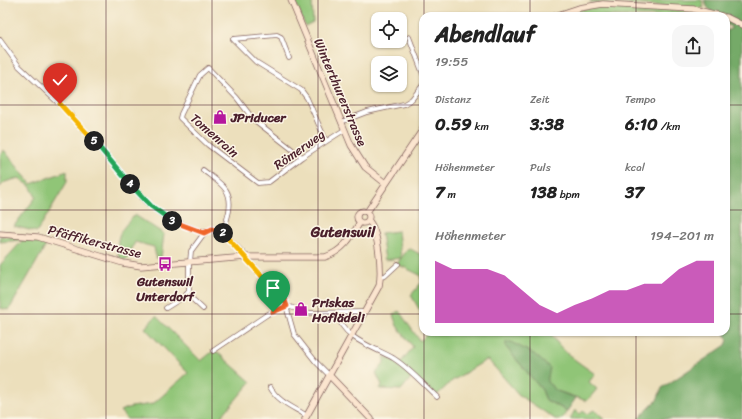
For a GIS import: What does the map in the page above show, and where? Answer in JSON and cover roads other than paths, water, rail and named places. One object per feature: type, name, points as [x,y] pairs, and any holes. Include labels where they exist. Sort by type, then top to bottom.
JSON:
[{"type":"main road","name":"Winterthurerstrasse","points":[[291,0],[355,154],[365,167],[385,183]]},
{"type":"main road","points":[[568,12],[603,4],[693,9],[705,12]]},
{"type":"main road","points":[[730,20],[742,25]]},
{"type":"main road","points":[[366,212],[419,135]]},
{"type":"main road","points":[[366,212],[362,211],[358,214],[358,218],[360,222],[364,223],[368,220]]},
{"type":"main road","points":[[306,417],[361,312],[377,290],[380,277],[375,230],[368,220],[369,216],[366,212]]},
{"type":"main road","name":"Pfäffikerstrasse","points":[[0,234],[38,237],[134,265],[148,266],[246,257],[325,257],[335,253],[345,245],[360,222]]},
{"type":"main road","points":[[329,375],[371,419]]},
{"type":"street","points":[[289,58],[281,37],[277,35],[233,39],[256,62],[301,90],[307,98],[326,141]]},
{"type":"street","points":[[409,37],[419,63]]},
{"type":"street","points":[[0,40],[19,66],[71,115],[114,163],[139,194],[155,209],[172,220],[204,233]]},
{"type":"street","name":"Tomenrain","points":[[265,184],[258,182],[208,145],[180,118],[180,114],[200,75],[208,68],[253,119],[302,157]]},
{"type":"street","points":[[341,122],[367,112],[404,104],[412,99],[419,90]]},
{"type":"street","name":"Römerweg","points":[[265,184],[302,157],[344,130]]},
{"type":"street","points":[[203,170],[224,187],[229,195],[229,210],[226,226],[222,232]]},
{"type":"street","points":[[166,308],[188,294],[190,289],[190,262],[192,250],[204,233],[212,229],[222,232],[265,280],[282,296],[287,306],[290,323],[297,339],[321,368],[329,375]]},
{"type":"street","points":[[380,277],[385,276],[398,264]]},
{"type":"street","points":[[188,294],[203,309]]},
{"type":"street","points":[[213,351],[268,314],[287,306],[304,313],[361,312]]},
{"type":"street","points":[[338,313],[340,321],[350,333],[375,350],[393,358],[437,397]]},
{"type":"street","points":[[270,387],[275,396],[306,417]]},
{"type":"place","name":"JPriducer","points":[[220,117]]},
{"type":"place","name":"Gutenswil Unterdorf","points":[[165,264]]},
{"type":"place","name":"Priskas Hoflädeli","points":[[301,309]]},
{"type":"district","name":"Gutenswil","points":[[343,232]]}]
